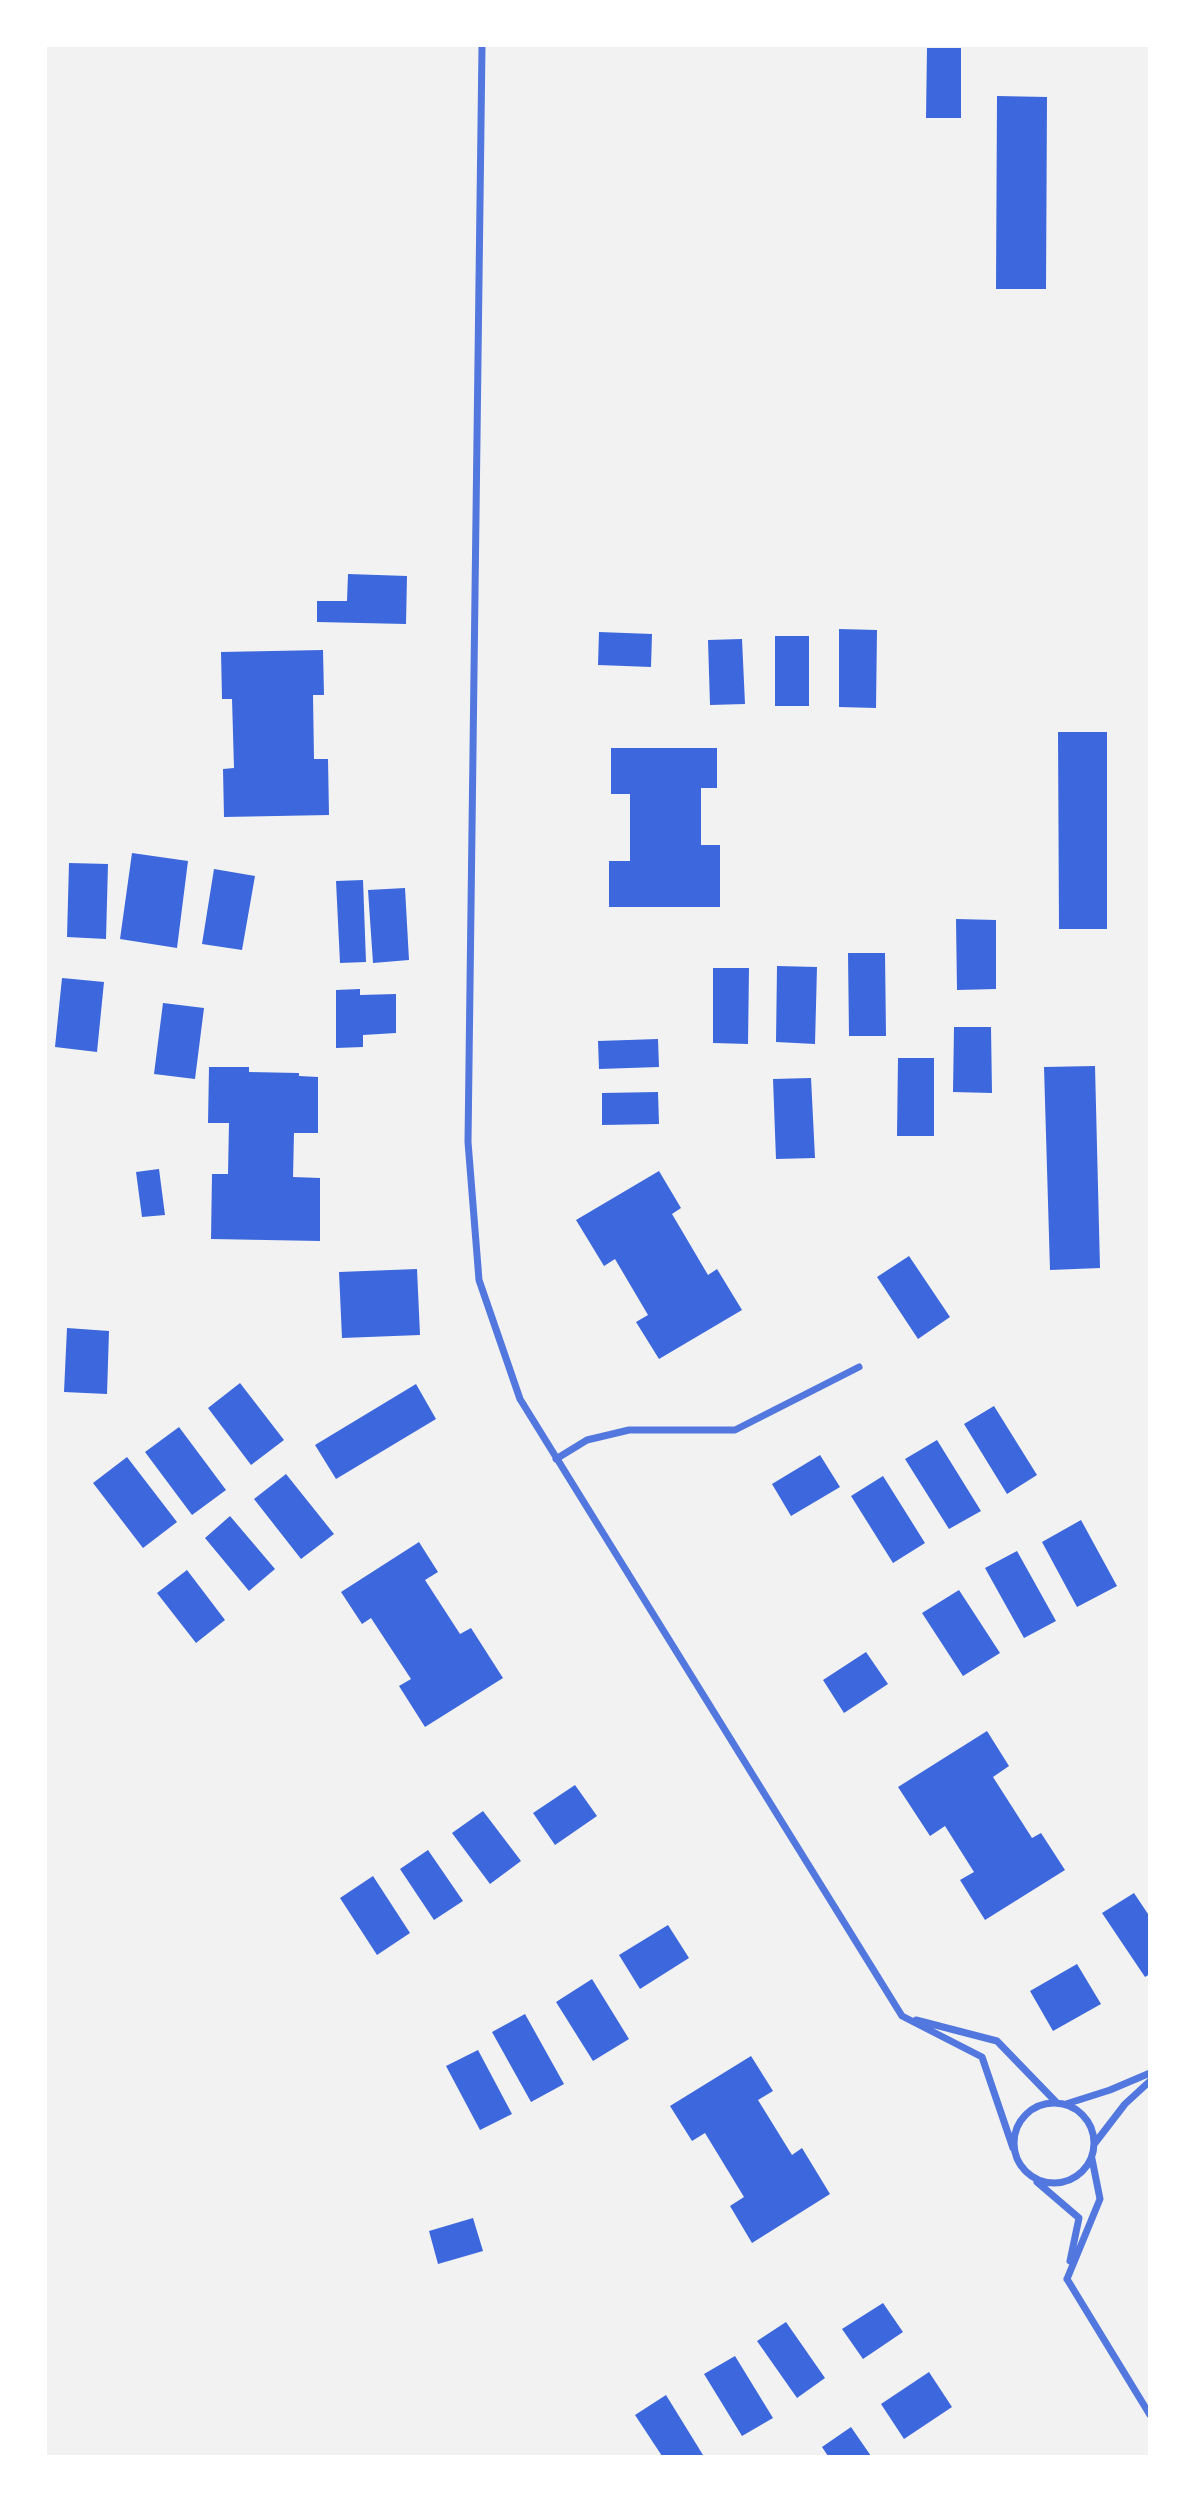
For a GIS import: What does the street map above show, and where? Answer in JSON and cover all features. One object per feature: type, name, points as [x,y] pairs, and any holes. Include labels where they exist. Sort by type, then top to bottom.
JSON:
[{"type":"street","points":[[482,46],[468,1142],[479,1280],[520,1399],[902,2016],[982,2057],[1019,2164],[1079,2218],[1067,2279],[1150,2415]]},
{"type":"street","points":[[556,1459],[587,1440],[629,1430],[735,1430],[859,1367]]},
{"type":"street","points":[[902,2016],[997,2041],[1056,2102]]},
{"type":"street","points":[[1066,2104],[1150,2073]]},
{"type":"street","points":[[1067,2279],[1100,2199],[1092,2159],[1095,2143],[1125,2104],[1150,2081]]},
{"type":"street","points":[[1013,2148],[1014,2130],[1023,2115],[1038,2105],[1056,2102],[1066,2104],[1087,2119],[1095,2143]]},
{"type":"street","points":[[1031,2177],[1048,2184],[1065,2182],[1082,2173],[1092,2159]]},
{"type":"building","points":[[927,48],[961,48],[961,118],[926,118]]},
{"type":"building","points":[[997,96],[1047,97],[1046,289],[996,289]]},
{"type":"building","points":[[348,574],[407,576],[406,624],[317,622],[317,601],[347,601]]},
{"type":"building","points":[[839,629],[877,630],[876,708],[839,707]]},
{"type":"building","points":[[599,632],[652,634],[651,667],[598,665]]},
{"type":"building","points":[[775,636],[809,636],[809,706],[775,706]]},
{"type":"building","points":[[742,639],[745,704],[710,705],[708,640]]},
{"type":"building","points":[[323,650],[324,695],[313,695],[314,759],[328,759],[329,815],[224,817],[223,769],[234,768],[232,699],[222,699],[221,652]]},
{"type":"building","points":[[1058,732],[1107,732],[1107,929],[1059,929]]},
{"type":"building","points":[[611,748],[717,748],[717,788],[701,788],[701,845],[720,845],[720,907],[609,907],[609,861],[630,861],[630,794],[611,794]]},
{"type":"building","points":[[132,853],[188,861],[177,948],[120,939]]},
{"type":"building","points":[[69,863],[108,864],[106,939],[67,937]]},
{"type":"building","points":[[214,869],[255,876],[242,950],[202,944]]},
{"type":"building","points":[[363,880],[366,962],[340,963],[336,881]]},
{"type":"building","points":[[405,888],[409,960],[373,963],[368,890]]},
{"type":"building","points":[[956,919],[996,920],[996,989],[957,990]]},
{"type":"building","points":[[848,953],[885,953],[886,1036],[849,1036]]},
{"type":"building","points":[[777,966],[817,967],[815,1044],[776,1042]]},
{"type":"building","points":[[713,968],[749,968],[748,1044],[713,1043]]},
{"type":"building","points":[[62,978],[104,982],[97,1052],[55,1047]]},
{"type":"building","points":[[360,989],[360,995],[396,994],[396,1033],[363,1035],[363,1047],[336,1048],[336,990]]},
{"type":"building","points":[[163,1003],[204,1008],[195,1079],[154,1074]]},
{"type":"building","points":[[954,1027],[991,1027],[992,1093],[953,1092]]},
{"type":"building","points":[[658,1039],[659,1067],[599,1069],[598,1041]]},
{"type":"building","points":[[898,1058],[934,1058],[934,1136],[897,1136]]},
{"type":"building","points":[[1095,1066],[1100,1268],[1050,1270],[1044,1067]]},
{"type":"building","points":[[209,1067],[249,1067],[249,1072],[299,1073],[299,1076],[318,1077],[318,1133],[294,1133],[293,1177],[320,1178],[320,1241],[211,1239],[212,1174],[228,1174],[229,1123],[208,1123]]},
{"type":"building","points":[[811,1078],[815,1158],[776,1159],[773,1079]]},
{"type":"building","points":[[658,1092],[659,1124],[602,1125],[602,1093]]},
{"type":"building","points":[[159,1169],[165,1215],[142,1217],[136,1172]]},
{"type":"building","points":[[659,1171],[681,1208],[672,1214],[708,1275],[717,1269],[742,1310],[659,1359],[636,1322],[648,1315],[615,1259],[604,1266],[576,1220]]},
{"type":"building","points":[[909,1256],[950,1317],[918,1339],[877,1277]]},
{"type":"building","points":[[417,1269],[420,1335],[342,1338],[339,1272]]},
{"type":"building","points":[[67,1328],[109,1331],[107,1394],[64,1392]]},
{"type":"building","points":[[240,1383],[284,1440],[251,1465],[208,1408]]},
{"type":"building","points":[[416,1384],[436,1419],[336,1479],[315,1445]]},
{"type":"building","points":[[994,1406],[1037,1475],[1007,1494],[964,1424]]},
{"type":"building","points":[[179,1427],[226,1490],[192,1515],[145,1452]]},
{"type":"building","points":[[937,1440],[981,1511],[949,1529],[905,1459]]},
{"type":"building","points":[[820,1455],[840,1487],[791,1516],[772,1484]]},
{"type":"building","points":[[127,1457],[177,1522],[143,1548],[93,1483]]},
{"type":"building","points":[[286,1474],[334,1534],[301,1559],[254,1499]]},
{"type":"building","points":[[883,1476],[925,1543],[893,1563],[851,1496]]},
{"type":"building","points":[[230,1516],[275,1569],[249,1591],[205,1538]]},
{"type":"building","points":[[1081,1520],[1117,1586],[1077,1607],[1042,1542]]},
{"type":"building","points":[[419,1542],[438,1572],[425,1580],[460,1634],[471,1628],[503,1678],[425,1727],[399,1686],[411,1679],[371,1618],[362,1624],[341,1592]]},
{"type":"building","points":[[1017,1551],[1056,1621],[1024,1638],[985,1568]]},
{"type":"building","points":[[187,1570],[225,1620],[196,1643],[157,1593]]},
{"type":"building","points":[[959,1590],[1000,1653],[963,1676],[922,1613]]},
{"type":"building","points":[[866,1652],[888,1684],[844,1713],[823,1680]]},
{"type":"building","points":[[987,1731],[1009,1766],[993,1777],[1032,1838],[1041,1833],[1065,1870],[985,1920],[960,1880],[974,1872],[945,1826],[930,1836],[898,1787]]},
{"type":"building","points":[[575,1785],[597,1816],[555,1845],[533,1813]]},
{"type":"building","points":[[483,1811],[521,1861],[490,1884],[452,1833]]},
{"type":"building","points":[[428,1850],[463,1901],[434,1920],[400,1869]]},
{"type":"building","points":[[373,1876],[410,1933],[377,1955],[340,1898]]},
{"type":"building","points":[[1134,1893],[1150,1917],[1150,1974],[1145,1977],[1102,1913]]},
{"type":"building","points":[[668,1925],[689,1958],[640,1989],[619,1955]]},
{"type":"building","points":[[1077,1964],[1101,2004],[1053,2031],[1030,1991]]},
{"type":"building","points":[[592,1979],[629,2039],[593,2061],[556,2002]]},
{"type":"building","points":[[525,2014],[564,2084],[531,2102],[492,2032]]},
{"type":"building","points":[[478,2050],[512,2114],[480,2130],[446,2066]]},
{"type":"building","points":[[751,2056],[773,2091],[758,2100],[792,2155],[802,2148],[830,2194],[752,2243],[730,2206],[744,2197],[705,2133],[692,2141],[670,2106]]},
{"type":"building","points":[[473,2218],[483,2251],[438,2264],[429,2231]]},
{"type":"building","points":[[883,2303],[903,2332],[863,2359],[842,2329]]},
{"type":"building","points":[[786,2322],[825,2378],[797,2398],[757,2341]]},
{"type":"building","points":[[735,2356],[773,2418],[742,2436],[704,2374]]},
{"type":"building","points":[[929,2372],[952,2407],[904,2439],[881,2404]]},
{"type":"building","points":[[666,2395],[703,2455],[662,2456],[635,2415]]},
{"type":"building","points":[[851,2427],[871,2456],[828,2456],[822,2447]]}]
